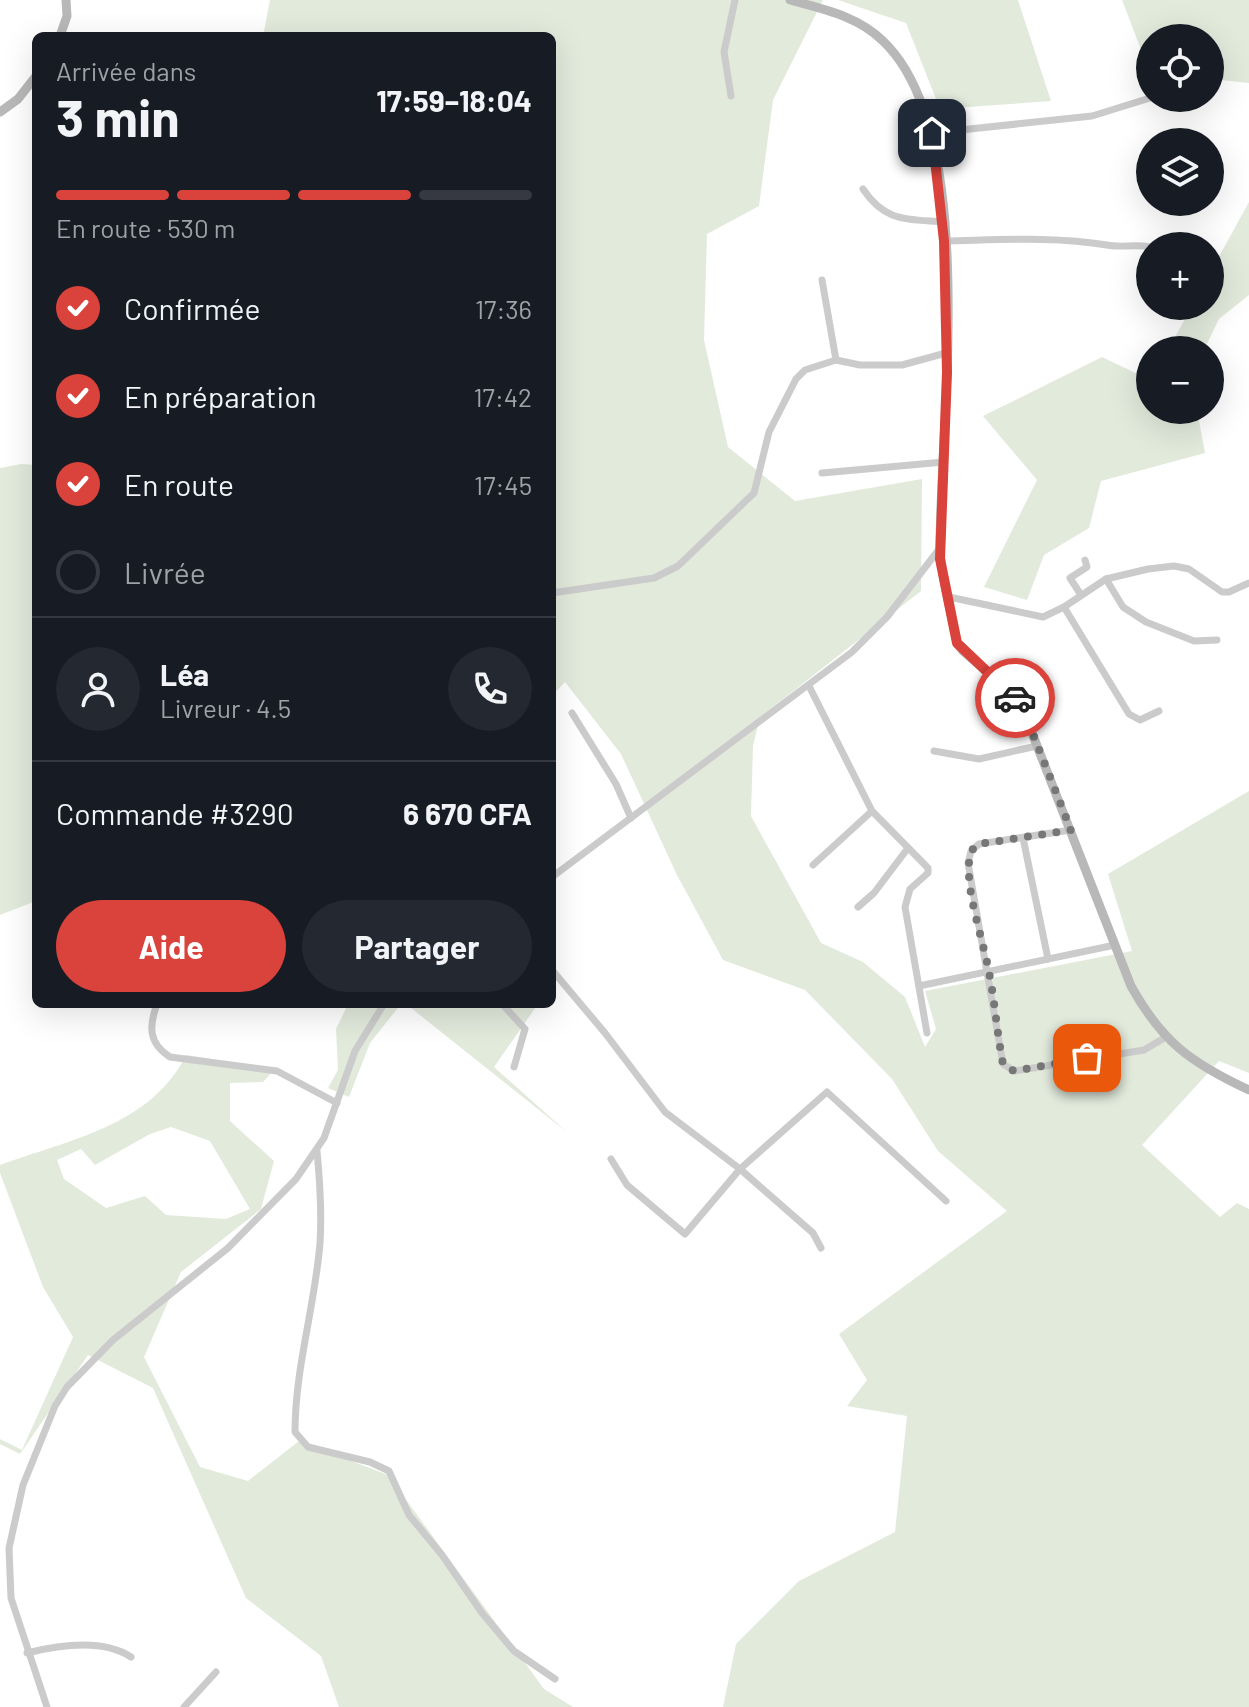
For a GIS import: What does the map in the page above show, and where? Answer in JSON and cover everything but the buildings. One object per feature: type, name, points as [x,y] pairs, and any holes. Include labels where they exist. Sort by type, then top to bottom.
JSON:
[{"type":"street","points":[[61,32],[67,16],[66,0]]},
{"type":"street","points":[[731,96],[724,52],[735,0]]},
{"type":"street","points":[[790,0],[852,19],[884,42],[906,68],[932,133],[944,241],[946,353],[940,548],[957,643],[1017,701],[1115,945],[1150,1020],[1188,1057],[1249,1090]]},
{"type":"street","points":[[0,112],[18,99],[32,81]]},
{"type":"street","points":[[932,133],[1092,116],[1136,102]]},
{"type":"street","points":[[863,189],[874,205],[890,216],[943,222]]},
{"type":"street","points":[[944,241],[1087,240],[1110,246],[1136,245]]},
{"type":"street","points":[[822,280],[836,360]]},
{"type":"street","points":[[556,592],[654,578],[678,566],[754,493],[769,432],[796,379],[816,364],[836,360],[885,367],[946,353]]},
{"type":"street","points":[[822,473],[944,462]]},
{"type":"street","points":[[556,874],[809,686],[872,634],[940,548]]},
{"type":"street","points":[[1081,595],[1070,578],[1087,567],[1085,560]]},
{"type":"street","points":[[949,597],[1034,617],[1064,607],[1106,579],[1174,566],[1197,573],[1222,592],[1249,583]]},
{"type":"street","points":[[1106,579],[1123,607],[1146,622],[1194,641],[1217,640]]},
{"type":"street","points":[[1064,607],[1133,719],[1140,720],[1159,711]]},
{"type":"street","points":[[809,686],[872,811],[928,868],[928,873],[906,896],[927,1033]]},
{"type":"street","points":[[572,713],[616,784],[631,818]]},
{"type":"street","points":[[934,751],[979,759],[1037,746]]},
{"type":"street","points":[[813,865],[872,811]]},
{"type":"street","points":[[1071,830],[979,844],[971,851],[968,863],[1003,1064],[1014,1071],[1144,1050],[1166,1037]]},
{"type":"street","points":[[1023,838],[1048,959]]},
{"type":"street","points":[[858,907],[874,893],[908,848]]},
{"type":"street","points":[[919,986],[1115,945]]},
{"type":"street","points":[[556,975],[665,1112],[740,1169],[813,1233],[821,1248]]},
{"type":"street","points":[[156,1008],[151,1024],[152,1037],[160,1051],[170,1057],[277,1071],[309,1091],[337,1103]]},
{"type":"street","points":[[47,1707],[11,1598],[9,1548],[23,1485],[55,1406],[67,1387],[113,1340],[245,1233],[296,1179],[317,1151],[355,1051],[382,1008]]},
{"type":"street","points":[[506,1008],[525,1029],[514,1067]]},
{"type":"street","points":[[611,1159],[627,1185],[685,1234],[740,1169],[827,1092],[946,1201]]},
{"type":"street","points":[[317,1151],[322,1209],[320,1245],[301,1363],[295,1432],[308,1447],[370,1462],[389,1471],[409,1515],[442,1555],[482,1613],[514,1651],[555,1679]]},
{"type":"street","points":[[27,1653],[67,1644],[113,1650],[131,1657]]},
{"type":"street","points":[[184,1707],[216,1672]]},
{"type":"shaded area","points":[[270,0],[823,0],[773,100],[759,206],[707,234],[704,340],[728,447],[795,501],[922,479],[921,591],[760,717],[753,746],[751,816],[821,943],[863,962],[905,997],[925,1047],[936,1029],[925,991],[1132,951],[1108,874],[1249,791],[1249,1073],[1219,1061],[1142,1145],[1220,1217],[1237,1203],[1249,1209],[1249,1707],[723,1707],[736,1644],[799,1581],[895,1532],[907,1416],[847,1406],[867,1380],[839,1334],[1007,1211],[938,1151],[892,1079],[805,990],[723,960],[677,875],[621,754],[565,682],[556,692],[556,32],[264,32]]},
{"type":"shaded area","points":[[838,0],[1018,0],[1051,101],[940,109],[906,23]]},
{"type":"shaded area","points":[[1122,0],[1249,0],[1249,83],[1224,80],[1224,24],[1136,24],[1136,36]]},
{"type":"shaded area","points":[[1249,202],[1249,295],[1224,315],[1224,248]]},
{"type":"shaded area","points":[[1184,320],[1219,320],[1211,336],[1176,336]]},
{"type":"shaded area","points":[[1102,357],[1136,373],[1136,424],[1200,424],[1205,453],[1101,481],[1089,528],[1044,555],[1027,600],[984,587],[1037,480],[983,416]]},
{"type":"shaded area","points":[[32,465],[32,903],[0,915],[0,468]]},
{"type":"shaded area","points":[[346,1008],[398,1008],[370,1043],[349,1097],[328,1088],[338,1070],[336,1029]]},
{"type":"shaded area","points":[[411,1008],[535,1008],[494,1067],[567,1132]]},
{"type":"shaded area","points":[[186,1055],[275,1069],[263,1082],[230,1083],[230,1121],[274,1161],[261,1209],[181,1272],[144,1357],[200,1467],[248,1481],[299,1441],[388,1475],[544,1689],[573,1707],[339,1707],[321,1656],[246,1598],[153,1388],[88,1355],[20,1454],[0,1444],[0,1439],[22,1450],[73,1337],[43,1287],[0,1173],[0,1165],[105,1127],[152,1099],[171,1079]],"holes":[[[171,1127],[210,1141],[250,1209],[226,1219],[166,1215],[145,1196],[106,1208],[64,1179],[57,1160],[81,1149],[95,1165],[150,1134]]]},
{"type":"way so far","points":[[1015,698],[1027,719],[1071,830],[979,844],[971,851],[969,874],[989,973],[999,1045],[1003,1064],[1014,1071],[1087,1058]]},
{"type":"route","points":[[932,133],[937,151],[944,241],[947,372],[940,559],[957,643],[1015,698]]}]
